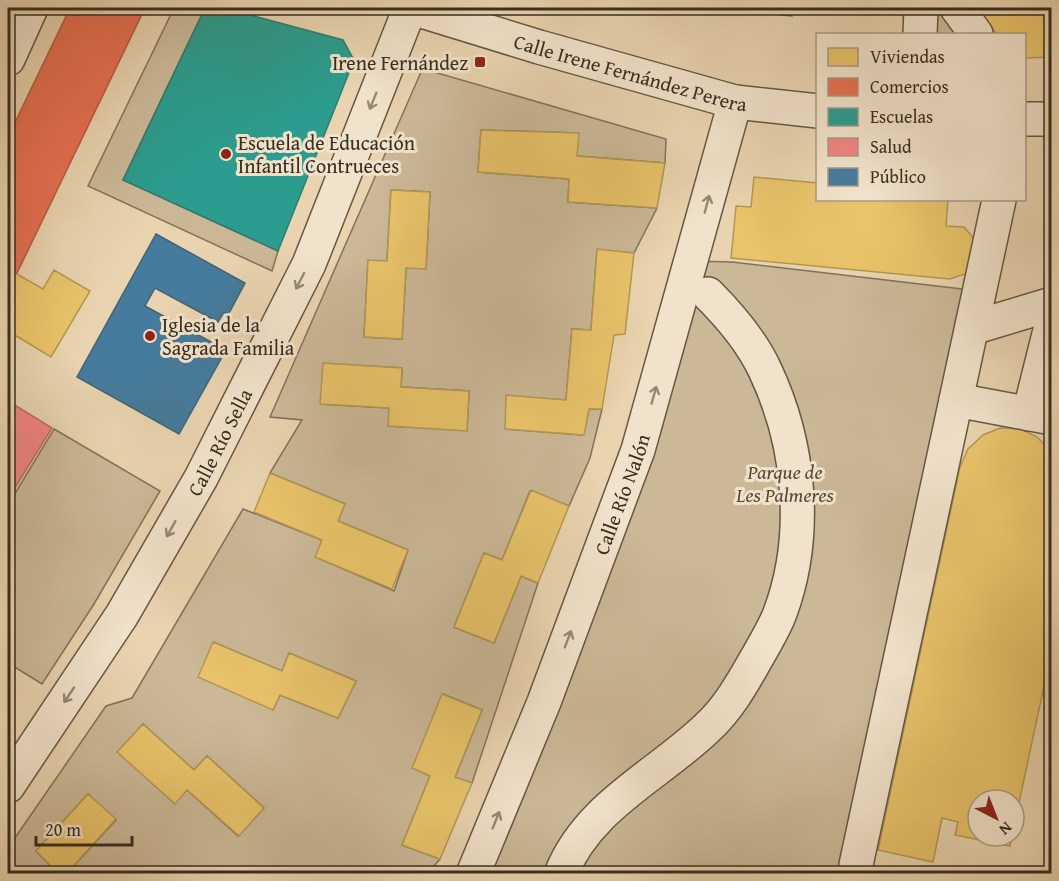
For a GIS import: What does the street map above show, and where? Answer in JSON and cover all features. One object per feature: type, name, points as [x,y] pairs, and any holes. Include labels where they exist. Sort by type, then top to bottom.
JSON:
[{"type":"street","points":[[8,59],[31,8]]},
{"type":"street","name":"Calle Irene Fernández Perera","points":[[411,8],[735,102],[816,111]]},
{"type":"street","name":"Calle Río Sella","points":[[8,786],[123,615],[201,478],[309,264],[411,8]]},
{"type":"street","points":[[920,33],[921,8]]},
{"type":"street","points":[[957,8],[975,33]]},
{"type":"street","name":"Calle Río Nalón","points":[[473,873],[544,702],[638,450],[735,102]]},
{"type":"street","points":[[1026,119],[1052,119]]},
{"type":"street","points":[[857,873],[859,853],[999,201]]},
{"type":"street","points":[[561,873],[567,857],[596,819],[632,786],[671,759],[709,726],[737,693],[780,615],[791,573],[796,480],[789,436],[765,369],[731,318],[708,294]]},
{"type":"street","points":[[972,328],[1052,304]]},
{"type":"street","points":[[956,400],[1040,416],[1052,322]]},
{"type":"green space","points":[[174,8],[205,8],[123,180],[278,251],[272,271],[88,186]]},
{"type":"green space","points":[[929,8],[942,8],[960,33],[928,33]]},
{"type":"green space","points":[[427,70],[666,139],[665,163],[577,156],[578,133],[481,130],[478,172],[569,179],[568,202],[657,208],[634,253],[597,250],[591,330],[572,329],[566,400],[506,396],[506,429],[583,435],[589,409],[602,409],[590,458],[569,506],[530,491],[502,560],[484,553],[454,627],[494,643],[521,576],[538,583],[472,783],[455,777],[482,710],[443,694],[413,768],[430,776],[402,845],[440,859],[427,874],[336,874],[332,870],[328,874],[70,873],[68,872],[116,820],[88,794],[36,851],[50,865],[42,873],[8,874],[8,848],[106,706],[132,698],[243,509],[322,540],[316,557],[394,591],[408,550],[338,521],[345,504],[270,473],[302,420],[270,417],[421,72]],"holes":[[[391,190],[430,192],[426,268],[406,268],[402,339],[364,337],[368,261],[387,261]],[[323,364],[402,368],[401,387],[469,391],[467,430],[389,426],[389,408],[321,404]],[[213,642],[282,671],[289,653],[356,681],[338,718],[280,695],[273,710]],[[143,724],[194,770],[207,756],[264,808],[238,836],[187,790],[174,803],[118,752]]]},
{"type":"green space","name":"Parque de Les Palmeres","points":[[692,261],[732,262],[979,291],[857,873],[473,874]]},
{"type":"green space","points":[[54,429],[160,491],[94,604],[42,684],[8,663],[8,505]]},
{"type":"building: Viviendas","points":[[979,8],[1052,8],[1052,57],[1026,58],[1026,33],[995,33]]},
{"type":"building: Viviendas","points":[[481,130],[579,133],[577,156],[665,163],[657,208],[568,202],[569,179],[478,172]]},
{"type":"building: Viviendas","points":[[754,177],[816,183],[816,201],[948,201],[946,226],[964,227],[976,241],[968,273],[950,279],[731,258],[736,206],[751,207]]},
{"type":"building: Viviendas","points":[[391,190],[430,192],[426,269],[406,268],[402,339],[364,337],[368,260],[387,261]]},
{"type":"building: Viviendas","points":[[597,249],[634,253],[625,334],[614,335],[602,409],[589,409],[584,435],[505,429],[506,395],[566,400],[572,329],[591,330]]},
{"type":"building: Viviendas","points":[[8,269],[43,289],[54,270],[90,291],[51,357],[8,331]]},
{"type":"building: Viviendas","points":[[323,363],[402,368],[401,387],[469,391],[467,431],[388,426],[389,408],[320,404]]},
{"type":"building: Viviendas","points":[[1000,428],[1021,429],[1037,437],[1051,451],[1052,649],[1022,788],[966,788],[966,837],[955,835],[958,822],[942,818],[933,862],[878,850],[960,467],[968,449],[983,435]]},
{"type":"building: Viviendas","points":[[270,473],[345,504],[338,521],[408,550],[392,589],[315,557],[322,540],[254,512]]},
{"type":"building: Viviendas","points":[[531,490],[569,506],[538,583],[521,576],[494,643],[454,627],[484,553],[502,560]]},
{"type":"building: Viviendas","points":[[213,642],[282,671],[289,653],[356,681],[338,718],[280,695],[273,710],[198,677]]},
{"type":"building: Viviendas","points":[[442,694],[482,710],[455,777],[472,783],[440,859],[402,845],[430,776],[412,768]]},
{"type":"building: Viviendas","points":[[143,724],[194,770],[207,756],[264,808],[239,836],[187,790],[175,804],[117,752]]},
{"type":"building: Viviendas","points":[[88,794],[116,819],[68,872],[70,874],[42,874],[50,865],[36,851]]},
{"type":"building: Comercios","points":[[70,8],[145,8],[17,273],[8,268],[8,137]]},
{"type":"building: Escuelas","name":"Escuela de Educación Infantil Contrueces","points":[[205,8],[224,8],[343,40],[354,60],[278,251],[123,180]]},
{"type":"building: Salud","points":[[8,401],[52,428],[8,499]]},
{"type":"building: Público","points":[[736,8],[794,8],[792,16],[735,10]]},
{"type":"building: Público","name":"Iglesia de la Sagrada Familia","points":[[156,234],[245,283],[228,315],[224,312],[218,322],[155,288],[145,306],[226,350],[179,434],[77,377]]},
{"type":"place","name":"Irene Fernández","points":[[480,62]]},
{"type":"place","name":"Escuela de Educación Infantil Contrueces","points":[[226,154]]},
{"type":"place","name":"Iglesia de la Sagrada Familia","points":[[150,336]]}]
